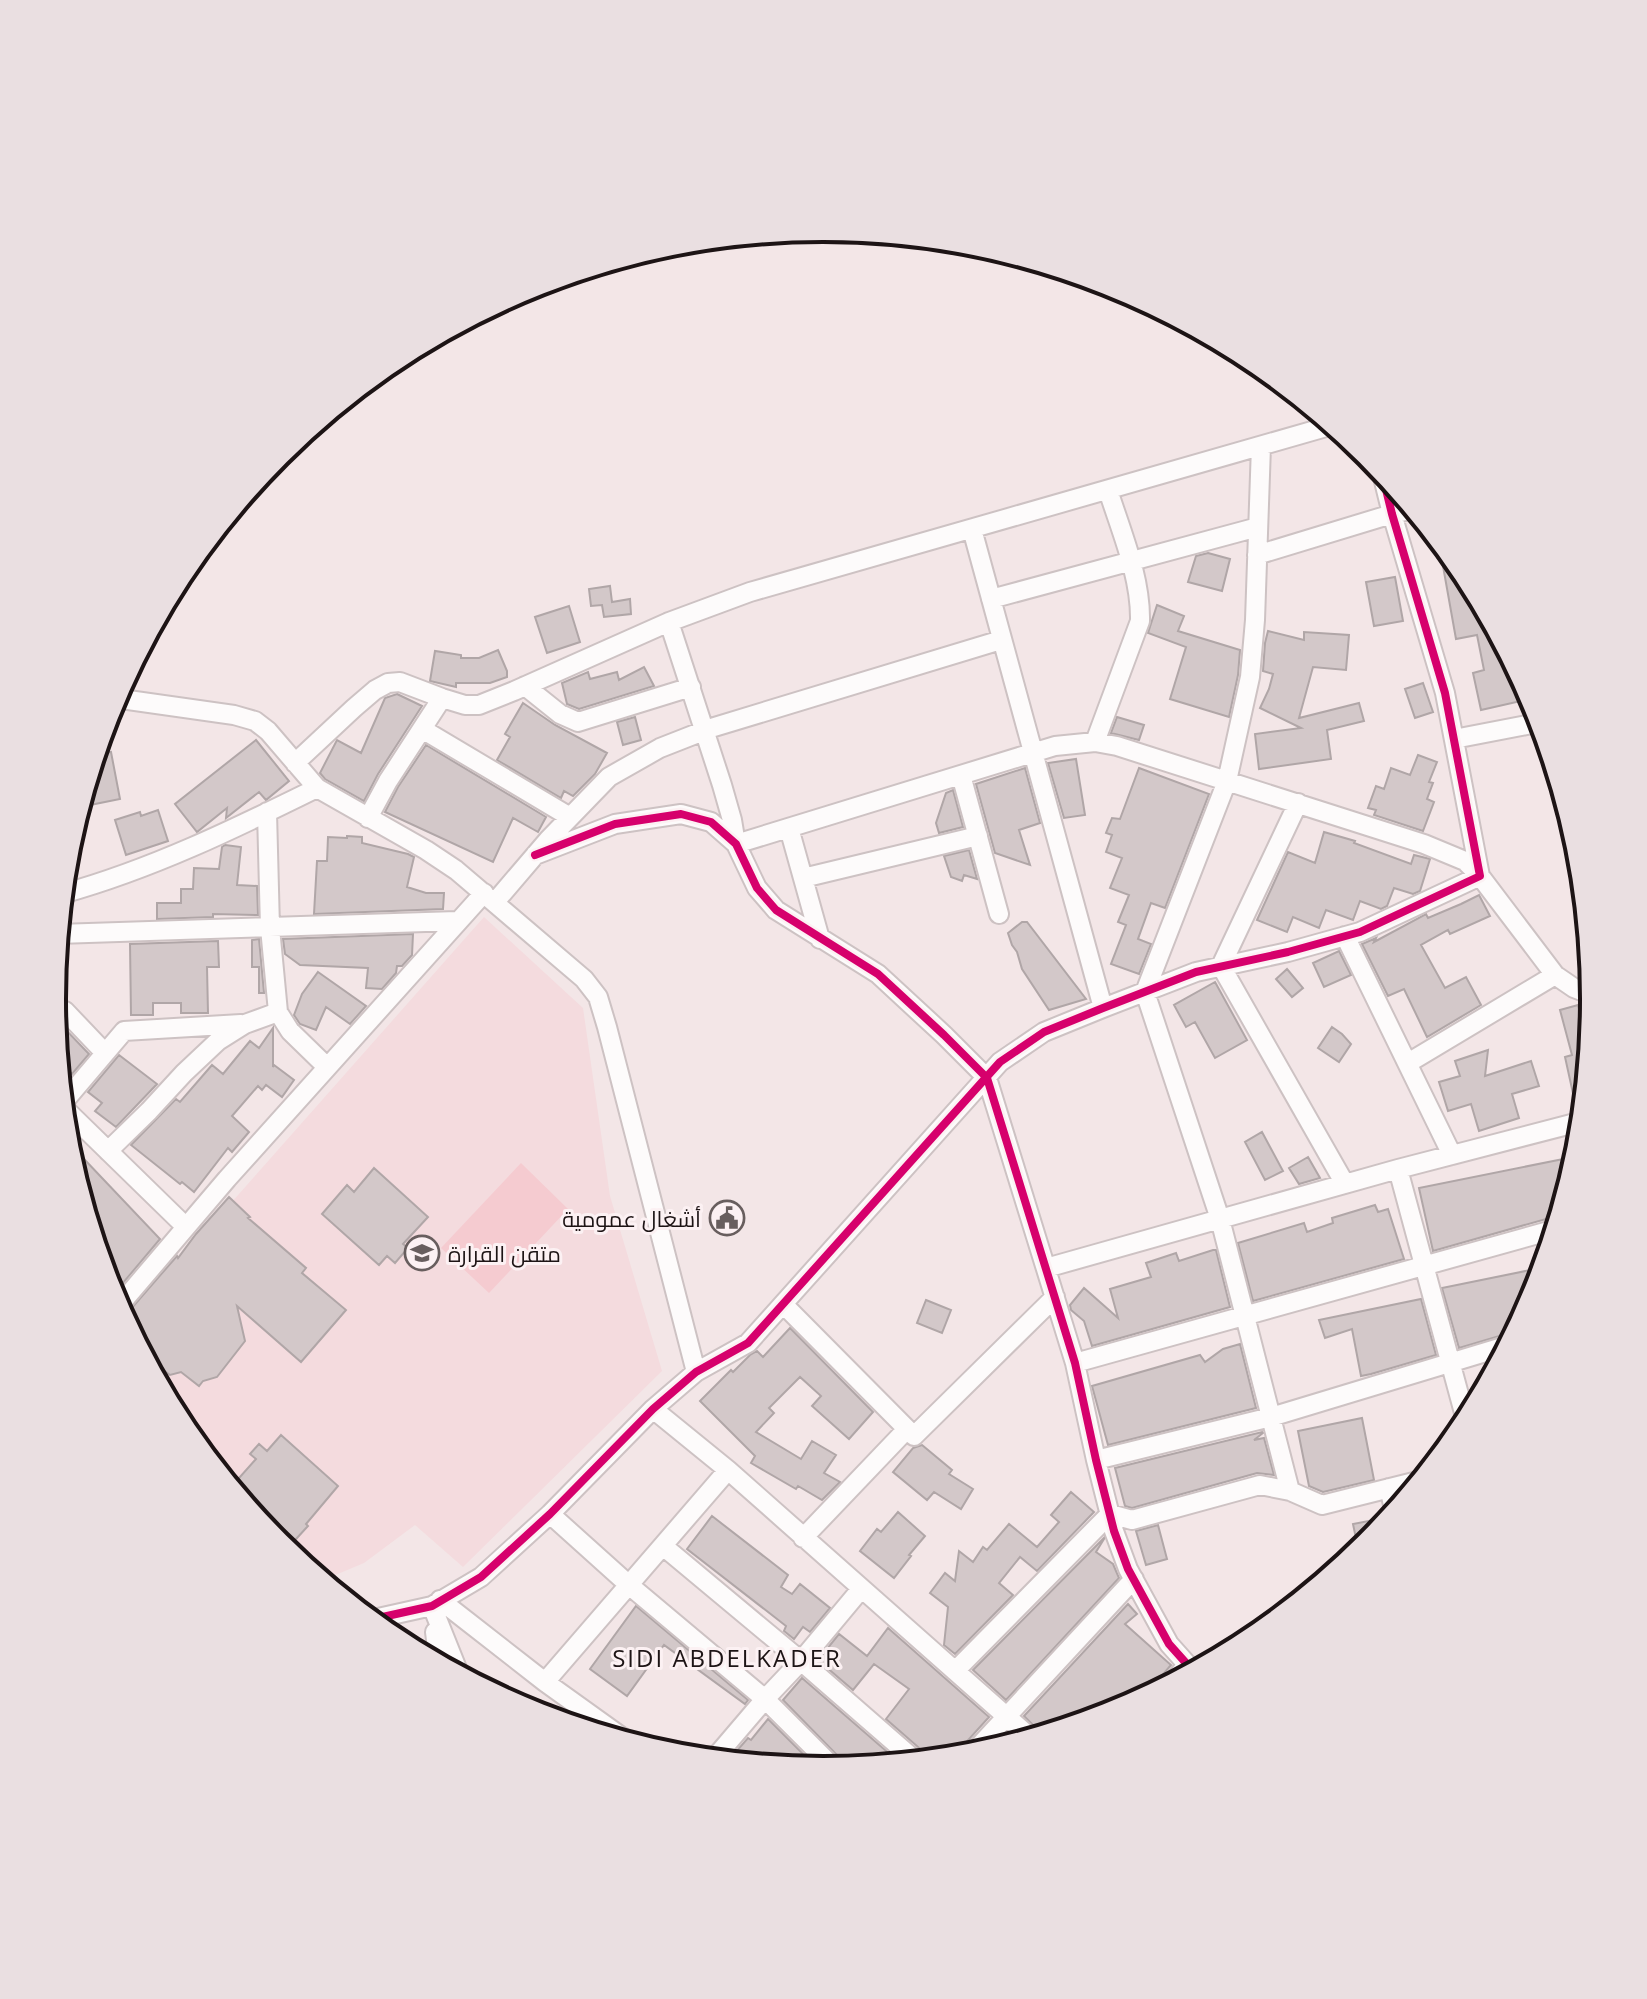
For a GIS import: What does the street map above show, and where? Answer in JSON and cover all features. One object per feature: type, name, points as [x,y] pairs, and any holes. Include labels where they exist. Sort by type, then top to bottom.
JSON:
[{"type":"street","points":[[295,763],[354,708],[388,683],[400,682],[465,705],[479,705],[669,622],[750,592],[1321,428]]},
{"type":"street","points":[[1261,446],[1250,677],[1227,781],[1145,992],[1220,1219],[1290,1491]]},
{"type":"street","points":[[1095,742],[1140,621],[1140,605],[1130,561],[1108,490]]},
{"type":"street","points":[[1387,494],[1445,693],[1480,876]]},
{"type":"street","points":[[1257,555],[1402,512]]},
{"type":"street","points":[[991,599],[1258,527]]},
{"type":"street","points":[[972,529],[1103,1008]]},
{"type":"street","points":[[669,622],[732,820],[736,844],[757,888],[776,910],[878,974],[987,1078],[1075,1363],[1096,1460],[1128,1569],[1169,1644],[1187,1664]]},
{"type":"street","points":[[127,1296],[457,921],[490,898],[609,777],[660,748],[705,731],[1001,640]]},
{"type":"street","points":[[525,686],[560,714],[578,722],[691,687]]},
{"type":"street","points":[[368,818],[442,698]]},
{"type":"street","points":[[128,700],[234,715],[255,721],[268,731],[317,788],[456,870],[584,979],[598,997],[611,1042],[696,1372]]},
{"type":"street","points":[[1454,739],[1529,725]]},
{"type":"street","points":[[422,729],[570,817]]},
{"type":"street","points":[[736,844],[1055,746],[1095,742],[1117,746],[1298,803],[1424,844],[1465,861],[1480,876],[1555,975],[1581,991]]},
{"type":"street","points":[[961,775],[999,914]]},
{"type":"street","points":[[73,893],[160,861],[317,788]]},
{"type":"street","points":[[1221,966],[1298,803]]},
{"type":"street","points":[[267,812],[270,928],[278,1012],[290,1031],[327,1067]]},
{"type":"street","points":[[535,855],[615,824],[681,814],[711,822],[736,844]]},
{"type":"street","points":[[789,828],[820,939]]},
{"type":"street","points":[[803,878],[978,836]]},
{"type":"street","points":[[385,1616],[436,1603],[481,1577],[550,1514],[653,1409],[696,1372],[748,1343],[1000,1062],[1044,1032],[1196,972],[1360,932],[1480,876]]},
{"type":"street","points":[[69,934],[457,921]]},
{"type":"street","points":[[1345,936],[1452,1155]]},
{"type":"street","points":[[1221,966],[1345,1184]]},
{"type":"street","points":[[1408,1063],[1555,975]]},
{"type":"street","points":[[108,1151],[218,1041],[245,1024],[278,1012]]},
{"type":"street","points":[[67,1013],[105,1053]]},
{"type":"street","points":[[72,1093],[124,1031],[245,1024]]},
{"type":"street","points":[[76,1119],[186,1227]]},
{"type":"street","points":[[1046,1268],[1398,1169],[1570,1124]]},
{"type":"street","points":[[1398,1169],[1462,1406]]},
{"type":"street","points":[[1075,1363],[1544,1232]]},
{"type":"street","points":[[784,1305],[914,1436],[1055,1297]]},
{"type":"street","points":[[1096,1460],[1271,1417],[1496,1349]]},
{"type":"street","points":[[653,1409],[728,1470],[1022,1730]]},
{"type":"street","points":[[803,1538],[907,1429]]},
{"type":"street","points":[[545,1682],[728,1470]]},
{"type":"street","points":[[1110,1514],[1132,1520],[1260,1485],[1290,1491],[1322,1505],[1405,1484]]},
{"type":"street","points":[[1389,1488],[1392,1500]]},
{"type":"street","points":[[550,1514],[765,1699],[823,1757]]},
{"type":"street","points":[[955,1671],[1110,1514]]},
{"type":"street","points":[[663,1546],[906,1752]]},
{"type":"street","points":[[985,1739],[1134,1579]]},
{"type":"street","points":[[721,1750],[861,1589]]},
{"type":"street","points":[[436,1603],[438,1652]]},
{"type":"street","points":[[436,1603],[455,1661]]},
{"type":"street","points":[[436,1603],[604,1724]]},
{"type":"shaded area","name":"متقن القرارة","points":[[484,917],[583,1008],[610,1196],[662,1371],[463,1567],[415,1525],[364,1563],[333,1576],[288,1535],[223,1461],[167,1378],[151,1348],[196,1300],[249,1219],[231,1203]]},
{"type":"shaded area","points":[[521,1163],[568,1209],[489,1293],[441,1248]]},
{"type":"building","points":[[1208,553],[1230,559],[1222,591],[1188,582],[1196,556]]},
{"type":"building","points":[[1443,564],[1480,621],[1519,701],[1481,710],[1473,673],[1484,670],[1477,635],[1456,639]]},
{"type":"building","points":[[1395,577],[1403,621],[1374,626],[1366,582]]},
{"type":"building","points":[[610,586],[612,602],[630,599],[631,614],[604,617],[602,605],[591,606],[589,589]]},
{"type":"building","points":[[1157,605],[1184,616],[1178,631],[1240,650],[1229,717],[1170,699],[1186,647],[1148,633]]},
{"type":"building","points":[[569,606],[580,642],[547,653],[535,617]]},
{"type":"building","points":[[1268,631],[1304,640],[1304,632],[1349,635],[1346,670],[1313,667],[1299,718],[1359,703],[1364,721],[1327,730],[1331,759],[1259,769],[1255,734],[1301,728],[1260,708],[1273,674],[1263,671]]},
{"type":"building","points":[[498,650],[507,677],[490,683],[456,683],[456,687],[430,681],[435,651],[461,655],[461,658],[479,658]]},
{"type":"building","points":[[644,667],[654,686],[579,709],[567,704],[562,683],[588,672],[590,679],[617,672],[619,680]]},
{"type":"building","points":[[1423,683],[1433,712],[1415,718],[1405,689]]},
{"type":"building","points":[[397,694],[422,706],[364,801],[320,773],[337,740],[361,753],[385,698]]},
{"type":"building","points":[[523,703],[555,725],[607,753],[595,774],[573,796],[564,791],[561,798],[497,760],[510,737],[505,734]]},
{"type":"building","points":[[635,717],[641,740],[623,745],[617,722]]},
{"type":"building","points":[[1117,717],[1144,725],[1139,740],[1111,733]]},
{"type":"building","points":[[256,740],[289,781],[266,800],[259,792],[226,818],[227,808],[197,832],[175,804]]},
{"type":"building","points":[[426,745],[546,817],[538,832],[513,818],[493,862],[385,812]]},
{"type":"building","points":[[111,752],[120,799],[92,805],[106,756]]},
{"type":"building","points":[[1418,755],[1437,762],[1429,782],[1433,783],[1427,799],[1434,802],[1423,831],[1374,815],[1376,810],[1368,808],[1376,786],[1384,789],[1391,768],[1410,775]]},
{"type":"building","points":[[1076,759],[1085,815],[1064,818],[1048,763]]},
{"type":"building","points":[[1025,768],[1040,823],[1019,830],[1030,865],[995,853],[976,784]]},
{"type":"building","points":[[1139,768],[1209,794],[1165,908],[1151,903],[1138,939],[1151,944],[1139,974],[1111,964],[1126,925],[1118,922],[1129,895],[1110,888],[1122,858],[1106,852],[1112,835],[1106,833],[1112,818],[1120,819]]},
{"type":"building","points":[[953,790],[963,827],[939,833],[936,823],[946,793]]},
{"type":"building","points":[[158,810],[168,841],[126,855],[115,820]]},
{"type":"building","points":[[1324,832],[1411,864],[1414,855],[1430,859],[1420,891],[1413,894],[1394,888],[1387,906],[1381,909],[1360,901],[1353,920],[1326,910],[1319,928],[1293,917],[1287,932],[1257,920],[1288,852],[1315,863]]},
{"type":"building","points":[[328,837],[362,837],[362,843],[414,857],[407,887],[426,893],[444,893],[443,909],[314,914],[317,861],[327,861]]},
{"type":"building","points":[[222,847],[241,847],[237,885],[257,886],[258,915],[213,914],[213,917],[157,919],[157,903],[181,903],[181,889],[193,889],[194,868],[219,869]]},
{"type":"building","points":[[969,850],[977,879],[964,875],[962,881],[951,877],[944,856]]},
{"type":"building","points":[[1479,895],[1490,916],[1450,934],[1448,930],[1421,945],[1445,988],[1466,977],[1481,1005],[1427,1037],[1404,989],[1388,996],[1362,944],[1376,938],[1374,942],[1426,914],[1428,918]]},
{"type":"building","points":[[1022,922],[1027,922],[1086,999],[1049,1010],[1022,969],[1008,933]]},
{"type":"building","points":[[413,934],[412,955],[402,966],[397,966],[396,973],[382,989],[366,988],[368,968],[300,965],[285,954],[283,939]]},
{"type":"building","points":[[259,939],[264,993],[259,993],[259,967],[252,967],[252,940]]},
{"type":"building","points":[[218,941],[219,967],[207,967],[208,1013],[181,1013],[181,1003],[153,1003],[153,1015],[131,1015],[130,944]]},
{"type":"building","points":[[1339,951],[1351,975],[1324,987],[1313,963]]},
{"type":"building","points":[[1287,969],[1303,988],[1292,997],[1276,979]]},
{"type":"building","points":[[318,972],[366,1006],[350,1024],[326,1007],[316,1030],[300,1024],[294,1015],[302,994]]},
{"type":"building","points":[[1215,982],[1247,1040],[1215,1058],[1195,1022],[1186,1027],[1174,1005]]},
{"type":"building","points":[[1578,1005],[1580,1014],[1574,1098],[1565,1057],[1572,1055],[1560,1010]]},
{"type":"building","points":[[1332,1027],[1351,1044],[1339,1062],[1318,1048]]},
{"type":"building","points":[[273,1028],[273,1067],[294,1080],[282,1097],[266,1085],[262,1090],[258,1086],[232,1116],[249,1132],[232,1152],[228,1148],[194,1192],[131,1145],[176,1099],[180,1102],[212,1065],[223,1074],[250,1041],[259,1048]]},
{"type":"building","points":[[67,1031],[89,1054],[72,1074],[70,1072]]},
{"type":"building","points":[[1488,1050],[1485,1076],[1531,1061],[1539,1086],[1512,1094],[1519,1118],[1479,1131],[1471,1104],[1448,1111],[1439,1082],[1460,1076],[1455,1061]]},
{"type":"building","points":[[119,1055],[157,1084],[116,1127],[95,1111],[102,1103],[88,1092]]},
{"type":"building","points":[[1262,1132],[1283,1171],[1265,1180],[1245,1142]]},
{"type":"building","points":[[1308,1157],[1320,1178],[1299,1184],[1289,1168]]},
{"type":"building","points":[[84,1159],[160,1239],[122,1284],[106,1243]]},
{"type":"building","points":[[1563,1159],[1548,1218],[1433,1251],[1419,1188]]},
{"type":"building","points":[[374,1168],[428,1217],[403,1244],[408,1248],[395,1263],[387,1256],[379,1265],[322,1214],[347,1185],[354,1192]]},
{"type":"building","points":[[229,1197],[248,1218],[306,1268],[302,1273],[346,1310],[301,1362],[237,1306],[245,1341],[217,1377],[203,1381],[199,1386],[181,1372],[170,1375],[162,1369],[132,1308]]},
{"type":"building","points":[[1375,1205],[1378,1212],[1388,1209],[1404,1259],[1253,1301],[1238,1243],[1304,1223],[1307,1232],[1333,1223],[1332,1218]]},
{"type":"building","points":[[1216,1250],[1230,1307],[1092,1346],[1084,1321],[1071,1310],[1070,1305],[1084,1288],[1118,1318],[1110,1289],[1151,1277],[1146,1263],[1176,1253],[1179,1261]]},
{"type":"building","points":[[1530,1270],[1503,1335],[1459,1348],[1442,1288]]},
{"type":"building","points":[[1421,1299],[1436,1355],[1371,1374],[1361,1376],[1352,1329],[1325,1338],[1319,1320]]},
{"type":"building","points":[[926,1300],[951,1310],[942,1333],[917,1323]]},
{"type":"building","points":[[790,1328],[873,1412],[849,1439],[812,1406],[821,1396],[800,1377],[769,1408],[774,1413],[756,1432],[801,1459],[812,1441],[836,1455],[824,1473],[840,1482],[822,1500],[751,1463],[755,1456],[700,1401],[750,1355],[757,1351],[763,1357]]},
{"type":"building","points":[[1240,1344],[1256,1408],[1108,1445],[1092,1386],[1200,1355],[1205,1362],[1223,1349]]},
{"type":"building","points":[[1362,1418],[1374,1480],[1323,1492],[1309,1486],[1298,1431]]},
{"type":"building","points":[[1262,1432],[1254,1440],[1264,1438],[1274,1475],[1257,1473],[1132,1508],[1125,1506],[1115,1468]]},
{"type":"building","points":[[281,1435],[338,1486],[294,1541],[238,1479],[256,1459],[250,1454],[259,1444],[267,1451]]},
{"type":"building","points":[[922,1445],[952,1470],[949,1474],[973,1489],[961,1509],[934,1492],[927,1500],[893,1472],[913,1448]]},
{"type":"building","points":[[1071,1492],[1094,1512],[1037,1571],[1020,1557],[999,1583],[1013,1595],[955,1654],[944,1645],[948,1607],[930,1593],[945,1573],[955,1581],[959,1551],[973,1562],[983,1547],[987,1550],[1009,1524],[1037,1547],[1059,1522],[1051,1515]]},
{"type":"building","points":[[898,1512],[925,1536],[894,1578],[860,1551],[877,1529],[881,1532]]},
{"type":"building","points":[[712,1516],[788,1575],[781,1587],[792,1594],[800,1584],[830,1608],[810,1632],[803,1627],[794,1639],[784,1631],[786,1626],[687,1549]]},
{"type":"building","points":[[1373,1520],[1356,1538],[1353,1524]]},
{"type":"building","points":[[1158,1525],[1167,1559],[1146,1565],[1136,1531]]},
{"type":"building","points":[[1104,1538],[1096,1552],[1113,1564],[1119,1578],[1006,1700],[973,1670]]},
{"type":"building","points":[[1128,1604],[1137,1614],[1125,1624],[1171,1665],[1159,1679],[1067,1717],[1035,1727],[1024,1716]]},
{"type":"building","points":[[636,1606],[748,1700],[745,1704],[664,1645],[627,1696],[590,1669]]},
{"type":"building","points":[[888,1628],[989,1717],[965,1743],[923,1751],[886,1719],[909,1689],[874,1664],[853,1690],[818,1660],[839,1634],[867,1656]]},
{"type":"building","points":[[802,1678],[889,1754],[838,1756],[783,1700]]},
{"type":"building","points":[[768,1719],[805,1756],[736,1752],[748,1738],[751,1740]]},
{"type":"cycle path","points":[[385,1616],[432,1606],[481,1577],[550,1514],[653,1409],[696,1372],[748,1343],[1000,1062],[1044,1032],[1196,972],[1360,932],[1480,876],[1445,693],[1387,494]]},
{"type":"cycle path","points":[[535,855],[615,824],[681,814],[711,822],[736,844],[757,888],[776,910],[878,974],[987,1078],[1075,1363],[1114,1531],[1128,1569],[1169,1644],[1187,1664]]},
{"type":"place","name":"أشغال عمومية","points":[[727,1218]]},
{"type":"place","name":"متقن القرارة","points":[[422,1253]]},
{"type":"district","name":"SIDI ABDELKADER","points":[[727,1657]]}]
